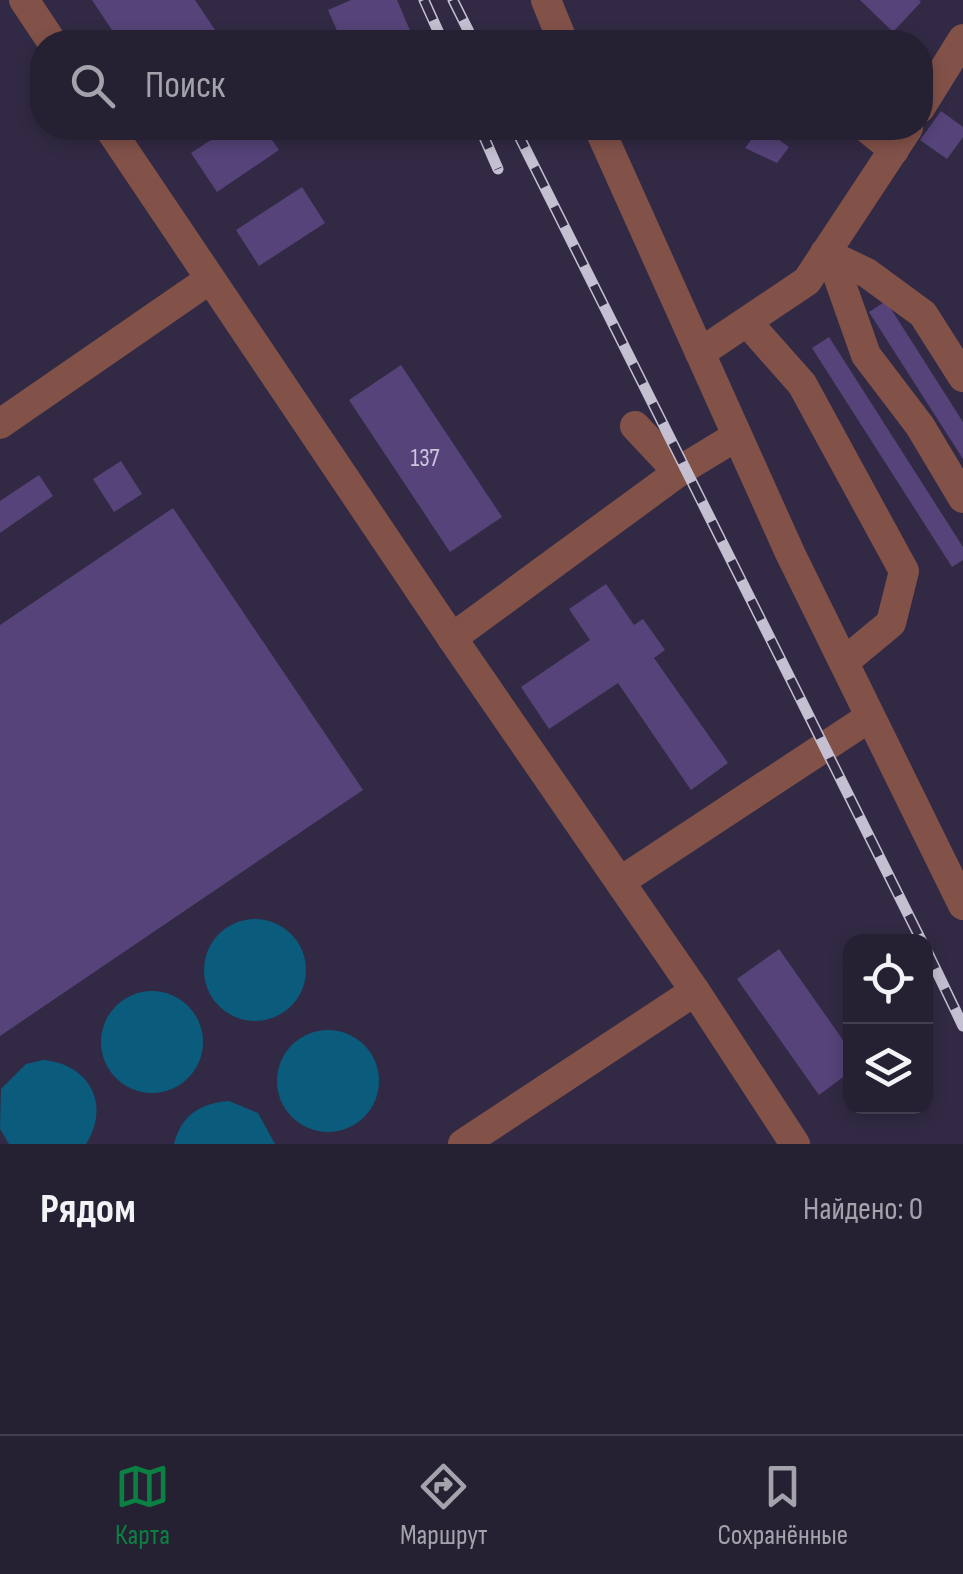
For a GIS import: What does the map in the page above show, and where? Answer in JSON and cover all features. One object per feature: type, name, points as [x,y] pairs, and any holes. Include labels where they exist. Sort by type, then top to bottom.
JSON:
[{"type":"street","points":[[24,0],[44,30]]},
{"type":"street","points":[[546,0],[558,30]]},
{"type":"street","points":[[933,87],[963,39]]},
{"type":"street","points":[[117,140],[452,638],[695,990],[794,1144]]},
{"type":"street","points":[[603,140],[737,436],[963,905]]},
{"type":"street","points":[[700,352],[807,281],[828,255],[900,140]]},
{"type":"street","points":[[828,255],[867,273],[923,314],[963,377]]},
{"type":"street","points":[[828,255],[866,355],[920,426],[963,498]]},
{"type":"street","points":[[0,424],[210,279]]},
{"type":"street","points":[[748,323],[802,384],[904,571],[892,623],[844,662]]},
{"type":"street","points":[[635,426],[678,472]]},
{"type":"street","points":[[452,638],[678,472],[737,436]]},
{"type":"street","points":[[621,881],[870,717]]},
{"type":"street","points":[[470,1142],[695,990]]},
{"type":"water","points":[[255,919],[274,923],[291,934],[302,951],[306,970],[302,989],[291,1006],[274,1017],[255,1021],[236,1017],[219,1006],[208,989],[204,970],[208,951],[219,934],[236,923]]},
{"type":"water","points":[[152,991],[171,995],[188,1006],[199,1023],[203,1042],[199,1061],[188,1078],[171,1089],[152,1093],[133,1089],[116,1078],[105,1061],[101,1042],[105,1023],[116,1006],[133,995]]},
{"type":"water","points":[[328,1030],[347,1034],[364,1045],[375,1062],[379,1081],[375,1100],[364,1117],[347,1128],[328,1132],[309,1128],[292,1117],[281,1100],[277,1081],[281,1062],[292,1045],[309,1034]]},
{"type":"water","points":[[43,1060],[73,1069],[91,1088],[96,1115],[86,1144],[9,1144],[0,1129],[1,1089],[26,1064]]},
{"type":"water","points":[[229,1101],[258,1113],[275,1144],[174,1144],[182,1125],[194,1112]]},
{"type":"building","points":[[92,0],[195,0],[215,30],[112,30]]},
{"type":"building","points":[[351,0],[397,0],[410,30],[337,30],[328,10]]},
{"type":"building","points":[[860,0],[921,2],[891,30]]},
{"type":"building","points":[[941,111],[963,127],[963,137],[947,159],[920,140],[933,140],[933,122]]},
{"type":"building","points":[[211,140],[272,140],[279,150],[217,192],[191,153]]},
{"type":"building","points":[[751,140],[779,140],[789,147],[777,163],[745,148]]},
{"type":"building","points":[[302,187],[325,223],[259,266],[236,230]]},
{"type":"building","points":[[886,301],[963,422],[963,459],[869,312]]},
{"type":"building","points":[[829,337],[963,547],[963,560],[952,567],[812,348]]},
{"type":"building","points":[[401,365],[502,517],[450,552],[349,400]]},
{"type":"building","points":[[121,461],[142,494],[114,512],[93,479]]},
{"type":"building","points":[[39,475],[53,496],[0,533],[0,501]]},
{"type":"building","points":[[173,508],[363,790],[0,1036],[0,625]]},
{"type":"building","points":[[606,584],[634,625],[643,619],[665,650],[654,658],[728,763],[691,790],[618,683],[549,729],[521,687],[590,640],[569,609]]},
{"type":"building","points":[[779,949],[843,1040],[843,1077],[819,1095],[737,979]]},
{"type":"railway","points":[[424,0],[438,30]]},
{"type":"railway","points":[[453,0],[468,30]]},
{"type":"railway","points":[[485,140],[498,169]]},
{"type":"railway","points":[[521,140],[918,934]]},
{"type":"railway","points":[[933,964],[963,1026]]}]
